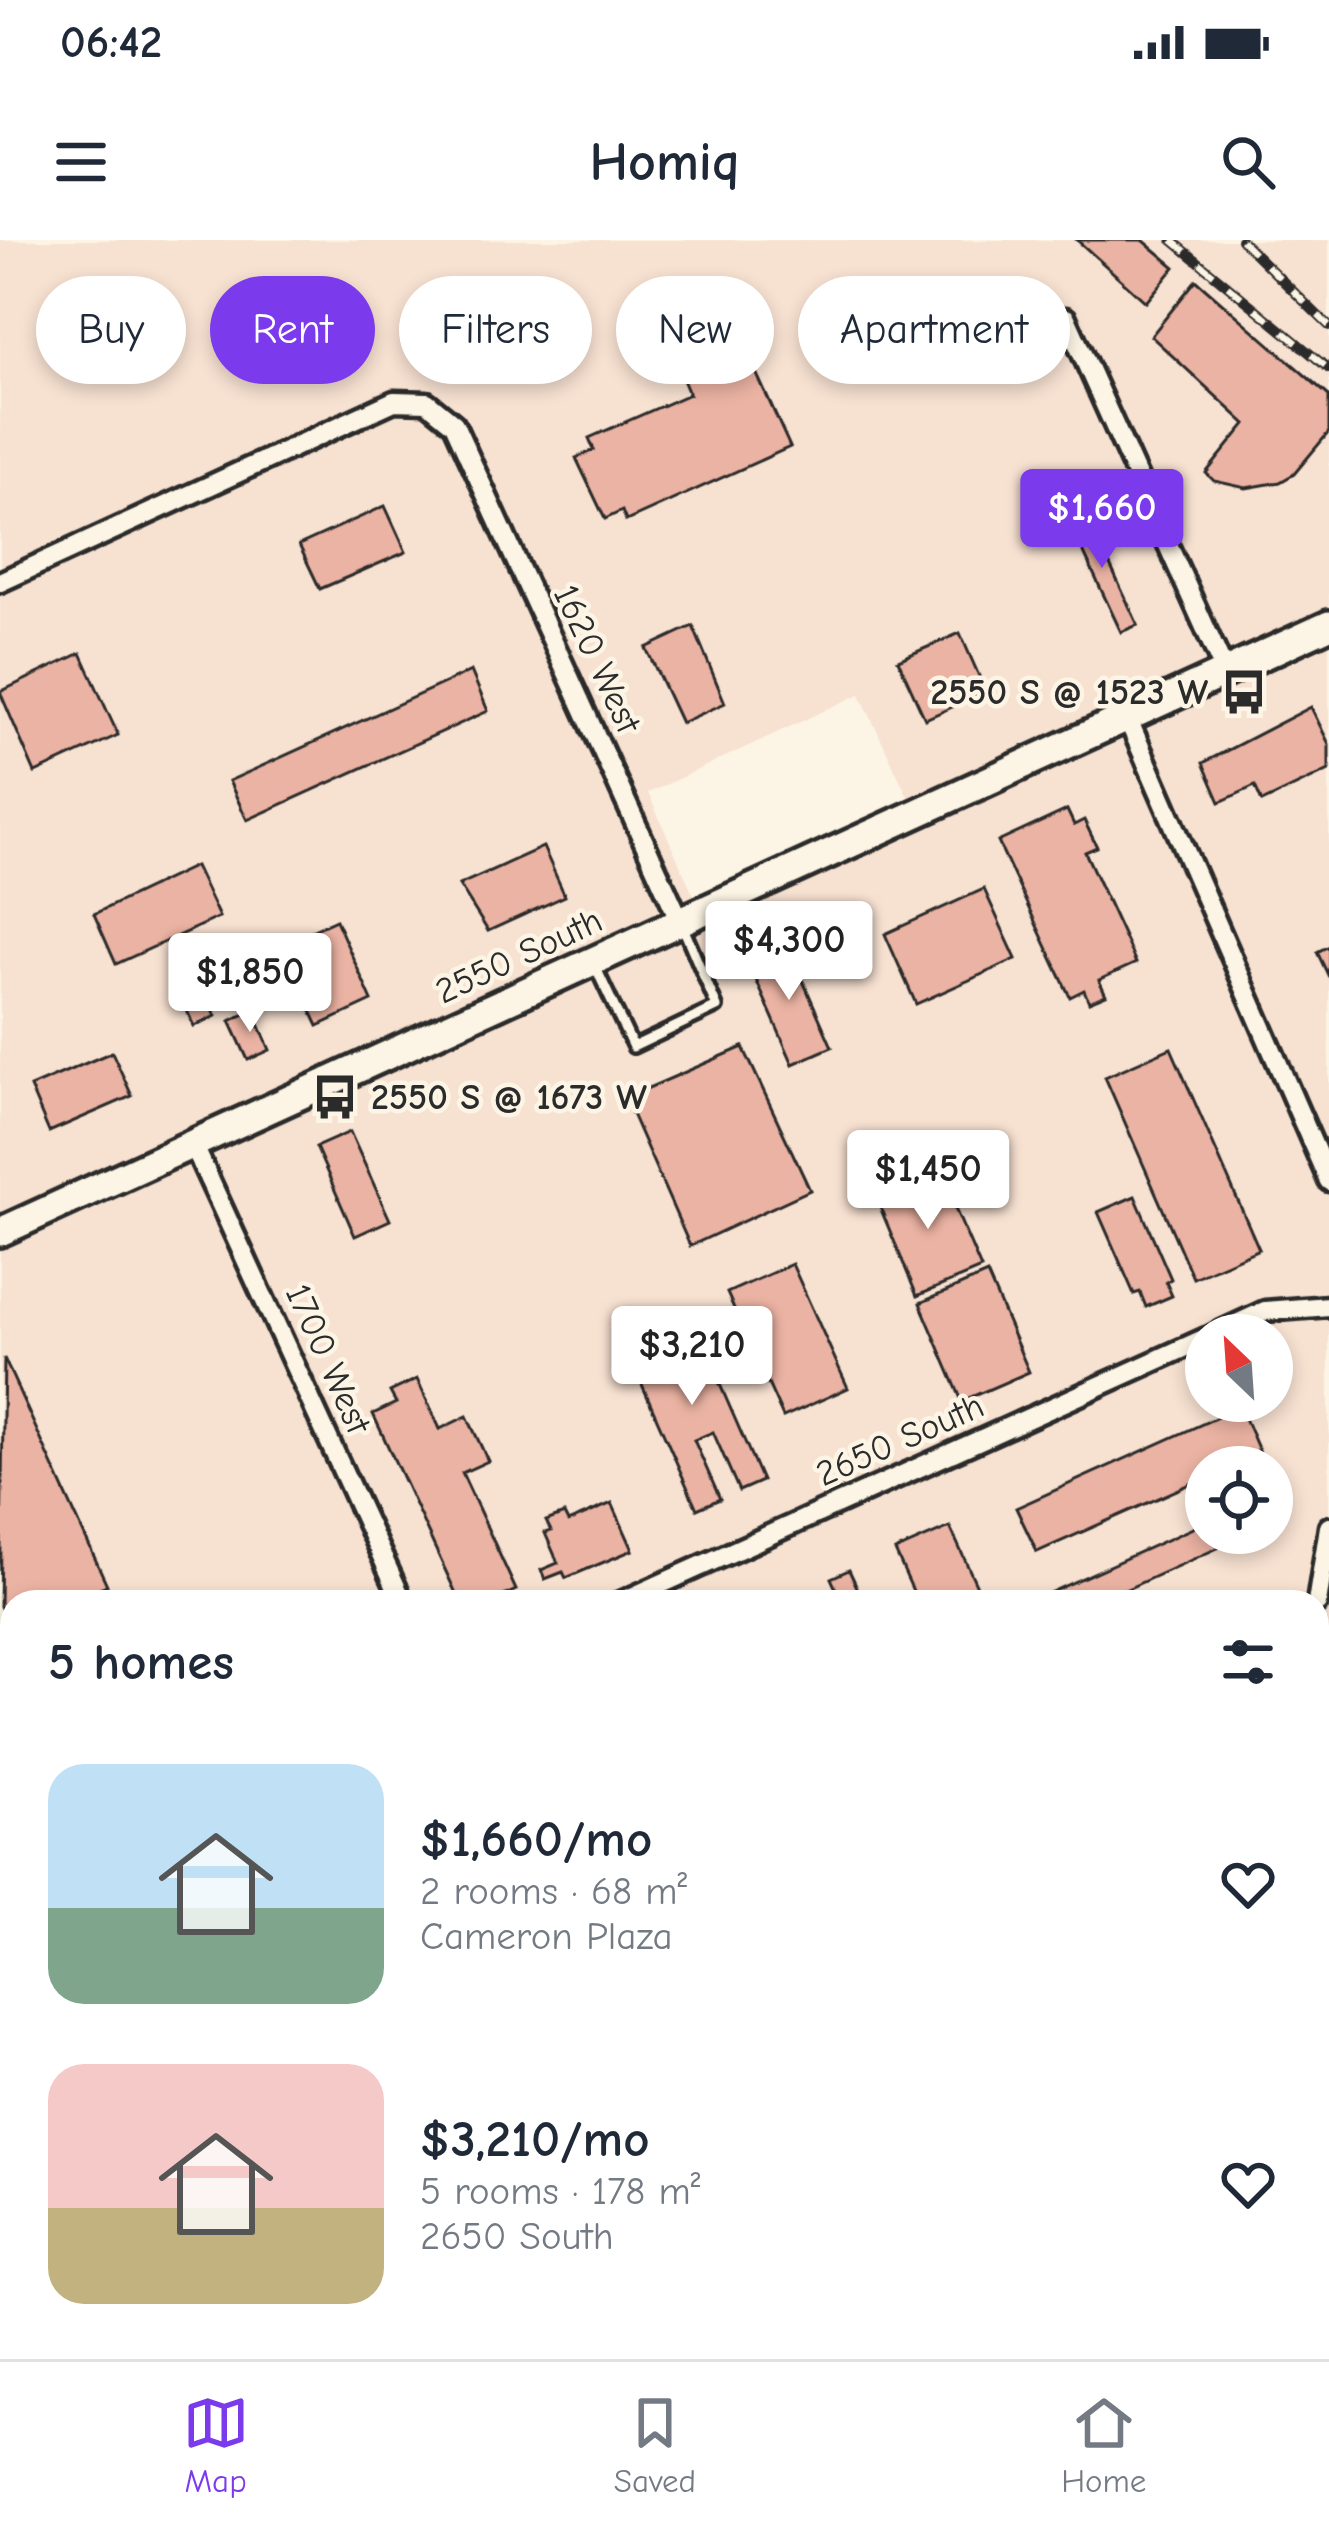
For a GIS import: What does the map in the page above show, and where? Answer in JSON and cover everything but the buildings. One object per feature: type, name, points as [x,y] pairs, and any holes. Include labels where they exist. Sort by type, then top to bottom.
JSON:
[{"type":"main road","name":"2550 South","points":[[0,1232],[1329,625]]},
{"type":"street","points":[[1070,327],[1226,672]]},
{"type":"street","name":"1620 West","points":[[0,582],[394,401],[427,402],[454,424],[680,921]]},
{"type":"street","points":[[1126,717],[1328,1177]]},
{"type":"street","name":"1700 West","points":[[193,1144],[397,1590]]},
{"type":"street","name":"2650 South","points":[[1259,1314],[1329,1306]]},
{"type":"street","name":"2650 South","points":[[648,1590],[1185,1348]]},
{"type":"street","points":[[1319,1590],[1329,1527]]},
{"type":"lane","points":[[592,961],[633,1046],[654,1037],[717,1007],[680,921]]},
{"type":"shaded area","points":[[0,240],[1329,240],[1329,1590],[0,1590]],"holes":[[[860,694],[910,801],[696,900],[648,793]]]},
{"type":"railway","points":[[1172,240],[1329,369]]},
{"type":"railway","points":[[1241,240],[1329,326]]},
{"type":"place","name":"2550 S @ 1523 W","points":[[1244,692]]},
{"type":"place","name":"2550 S @ 1673 W","points":[[335,1097]]}]
